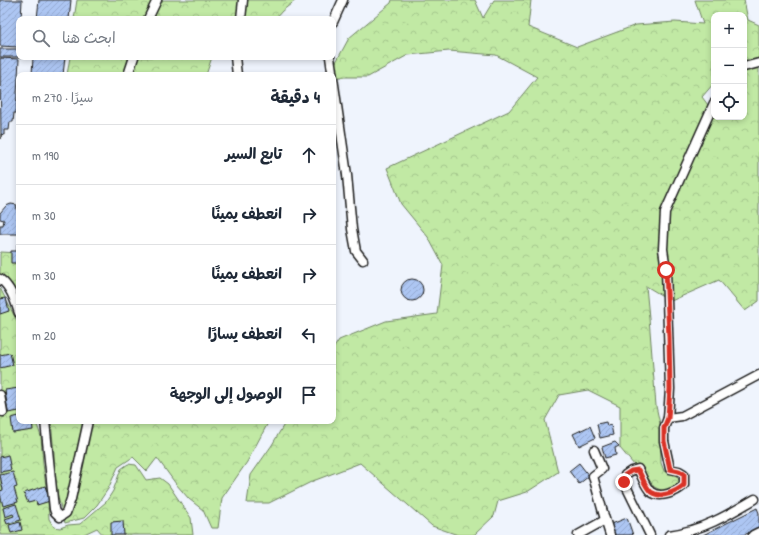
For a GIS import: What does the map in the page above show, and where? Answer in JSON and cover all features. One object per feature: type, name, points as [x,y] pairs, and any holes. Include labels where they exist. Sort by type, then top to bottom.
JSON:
[{"type":"street","points":[[149,16],[157,0]]},
{"type":"street","points":[[241,16],[244,0]]},
{"type":"street","points":[[335,16],[342,0]]},
{"type":"street","points":[[129,72],[133,60]]},
{"type":"street","points":[[236,60],[238,72]]},
{"type":"street","points":[[330,60],[332,72]]},
{"type":"street","points":[[747,66],[759,63]]},
{"type":"street","points":[[336,99],[347,175],[352,235],[356,251],[363,260]]},
{"type":"street","points":[[650,535],[624,482],[625,475],[631,471],[638,470],[650,491],[657,495],[664,495],[680,489],[684,485],[684,474],[670,469],[664,441],[664,428],[668,418],[670,389],[666,270],[663,249],[665,212],[711,110]]},
{"type":"street","points":[[0,279],[6,284],[16,305]]},
{"type":"street","points":[[668,418],[682,416],[759,375]]},
{"type":"street","points":[[0,396],[3,412]]},
{"type":"street","points":[[45,424],[54,509],[60,517],[66,513],[71,499],[87,424]]},
{"type":"street","points":[[594,450],[602,469],[593,476],[610,535]]},
{"type":"street","points":[[669,535],[699,528],[717,521],[755,499]]},
{"type":"street","points":[[578,535],[605,520]]},
{"type":"street","points":[[753,535],[759,532]]},
{"type":"green space","points":[[77,0],[296,0],[278,16],[74,16]]},
{"type":"green space","points":[[392,0],[475,0],[483,18],[494,0],[531,0],[528,27],[577,47],[636,25],[675,22],[703,24],[695,0],[744,0],[746,12],[711,12],[711,86],[702,97],[711,109],[711,120],[747,120],[747,70],[759,68],[759,301],[745,311],[719,280],[671,301],[646,286],[656,406],[660,424],[661,463],[664,471],[676,475],[681,483],[671,490],[663,491],[654,487],[641,468],[634,465],[620,448],[620,406],[588,390],[559,395],[545,420],[558,472],[527,492],[498,501],[494,516],[474,535],[458,535],[432,526],[360,463],[313,481],[269,503],[247,503],[251,475],[272,445],[284,424],[336,424],[336,344],[339,340],[386,321],[437,314],[443,265],[428,237],[401,204],[387,168],[509,111],[537,77],[496,55],[449,51],[408,55],[368,77],[336,77],[336,72],[331,72],[349,38],[391,3]]},
{"type":"green space","points":[[747,15],[748,20],[759,25],[759,59],[747,60]]},
{"type":"green space","points":[[70,60],[211,60],[207,72],[68,72]]},
{"type":"green space","points":[[1,252],[16,253],[16,298],[0,275]]},
{"type":"green space","points":[[0,288],[16,319],[16,424],[37,424],[41,437],[49,519],[54,527],[60,528],[68,525],[80,524],[106,502],[113,491],[121,469],[128,464],[136,465],[146,480],[160,478],[168,484],[191,518],[193,535],[103,535],[97,528],[82,535],[0,535]]},
{"type":"green space","points":[[51,424],[267,424],[247,462],[222,498],[218,528],[211,528],[203,510],[189,499],[157,458],[147,471],[133,457],[118,467],[108,489],[97,505],[84,518],[65,523],[58,497],[54,468]]},
{"type":"building","points":[[0,0],[22,0],[21,16],[16,16],[16,47],[0,46]]},
{"type":"building","points":[[39,0],[71,0],[69,16],[37,16]]},
{"type":"building","points":[[0,49],[16,49],[16,57],[0,57]]},
{"type":"building","points":[[0,58],[16,59],[19,60],[18,72],[16,72],[16,113],[14,113],[13,122],[10,122],[9,130],[4,130],[4,135],[1,134],[1,139]]},
{"type":"building","points":[[33,60],[65,60],[63,72],[32,72]]},
{"type":"building","points":[[11,204],[16,205],[16,234],[0,234],[0,225],[3,225],[4,220],[0,219],[0,213],[6,206]]},
{"type":"building","points":[[11,251],[16,251],[16,263],[11,263]]},
{"type":"building","points":[[412,279],[420,282],[423,290],[420,298],[412,301],[404,298],[401,290],[404,282]]},
{"type":"building","points":[[6,298],[9,311],[0,314],[0,299]]},
{"type":"building","points":[[10,353],[13,365],[0,368],[0,355]]},
{"type":"building","points":[[16,388],[16,412],[8,413],[5,390]]},
{"type":"building","points":[[16,417],[16,424],[32,424],[33,430],[13,433],[11,418]]},
{"type":"building","points":[[606,422],[607,426],[611,425],[613,435],[600,438],[597,424]]},
{"type":"building","points":[[590,426],[595,438],[579,446],[573,434]]},
{"type":"building","points":[[615,442],[619,446],[615,448],[616,455],[605,458],[602,447]]},
{"type":"building","points":[[8,455],[11,470],[0,472],[0,457]]},
{"type":"building","points":[[579,463],[589,476],[579,484],[569,471]]},
{"type":"building","points":[[13,472],[17,487],[14,488],[18,502],[3,506],[0,494],[0,491],[3,490],[0,475]]},
{"type":"building","points":[[45,486],[50,501],[37,505],[36,501],[28,503],[24,493]]},
{"type":"building","points":[[16,504],[21,520],[7,524],[5,519],[14,516],[13,514],[5,517],[3,508]]},
{"type":"building","points":[[757,508],[759,513],[759,528],[744,535],[703,535]]},
{"type":"building","points":[[627,518],[633,535],[613,535],[609,525]]},
{"type":"building","points":[[123,521],[124,535],[111,535],[111,522]]},
{"type":"building","points":[[20,522],[22,530],[11,533],[9,525]]},
{"type":"route","points":[[624,482],[625,475],[631,471],[638,470],[650,491],[657,495],[664,495],[680,489],[684,485],[685,480],[684,474],[670,469],[664,441],[664,428],[668,418],[670,389],[666,270]]}]
